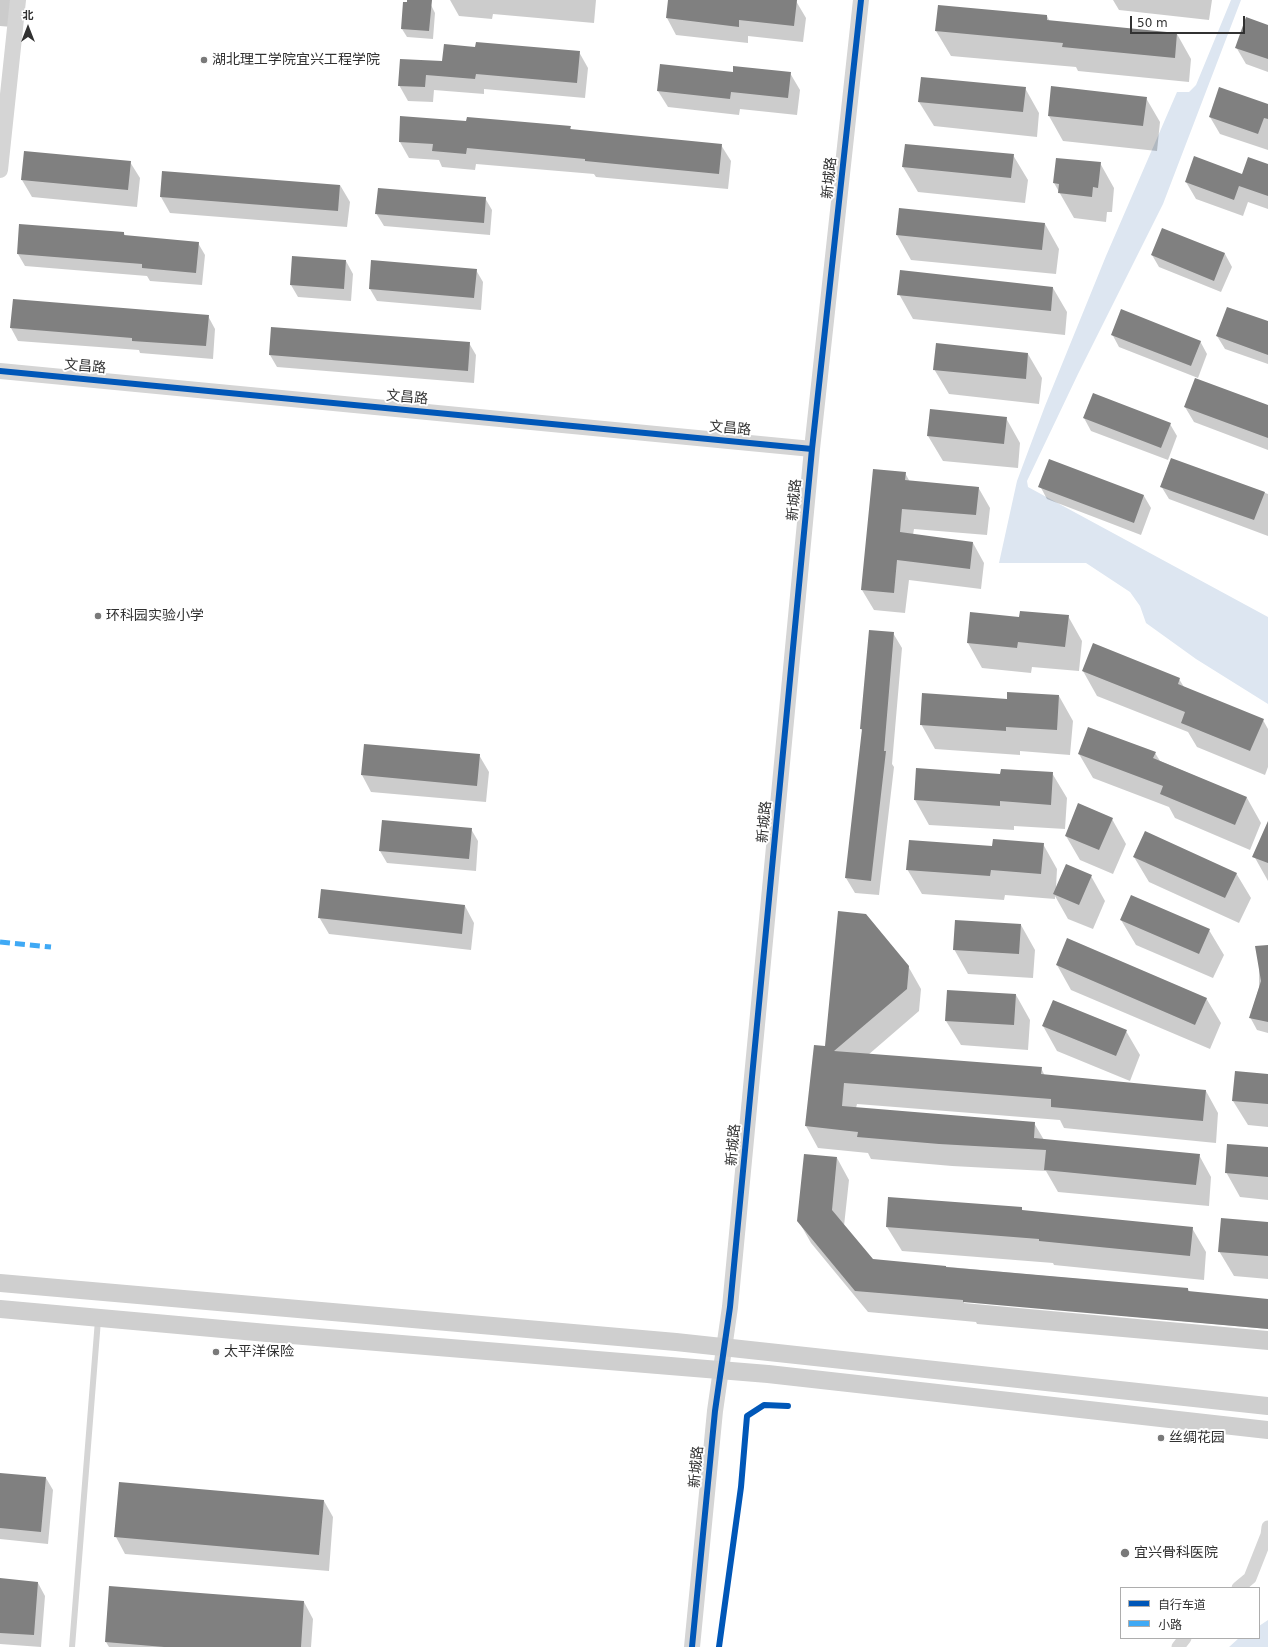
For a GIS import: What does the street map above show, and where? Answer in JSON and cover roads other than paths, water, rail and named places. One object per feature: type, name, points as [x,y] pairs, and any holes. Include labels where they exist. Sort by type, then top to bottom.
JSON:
[{"type":"main road","points":[[0,1283],[724,1346],[1268,1406]]},
{"type":"main road","points":[[0,1310],[721,1369],[1268,1430]]},
{"type":"street","points":[[0,170],[18,0]]},
{"type":"street","name":"新城路","points":[[692,1647],[715,1411],[731,1299],[812,449],[861,0]]},
{"type":"street","name":"文昌路","points":[[0,371],[812,449]]},
{"type":"street","points":[[1239,1587],[1250,1578],[1267,1535],[1268,1527]]},
{"type":"lane","points":[[72,1647],[98,1318]]},
{"type":"place","name":"湖北理工学院宜兴工程学院","points":[[204,60]]},
{"type":"place","name":"环科园实验小学","points":[[98,616]]},
{"type":"place","name":"太平洋保险","points":[[216,1352]]},
{"type":"place","name":"丝绸花园","points":[[1161,1438]]},
{"type":"place","name":"宜兴骨科医院","points":[[1125,1553]]}]
